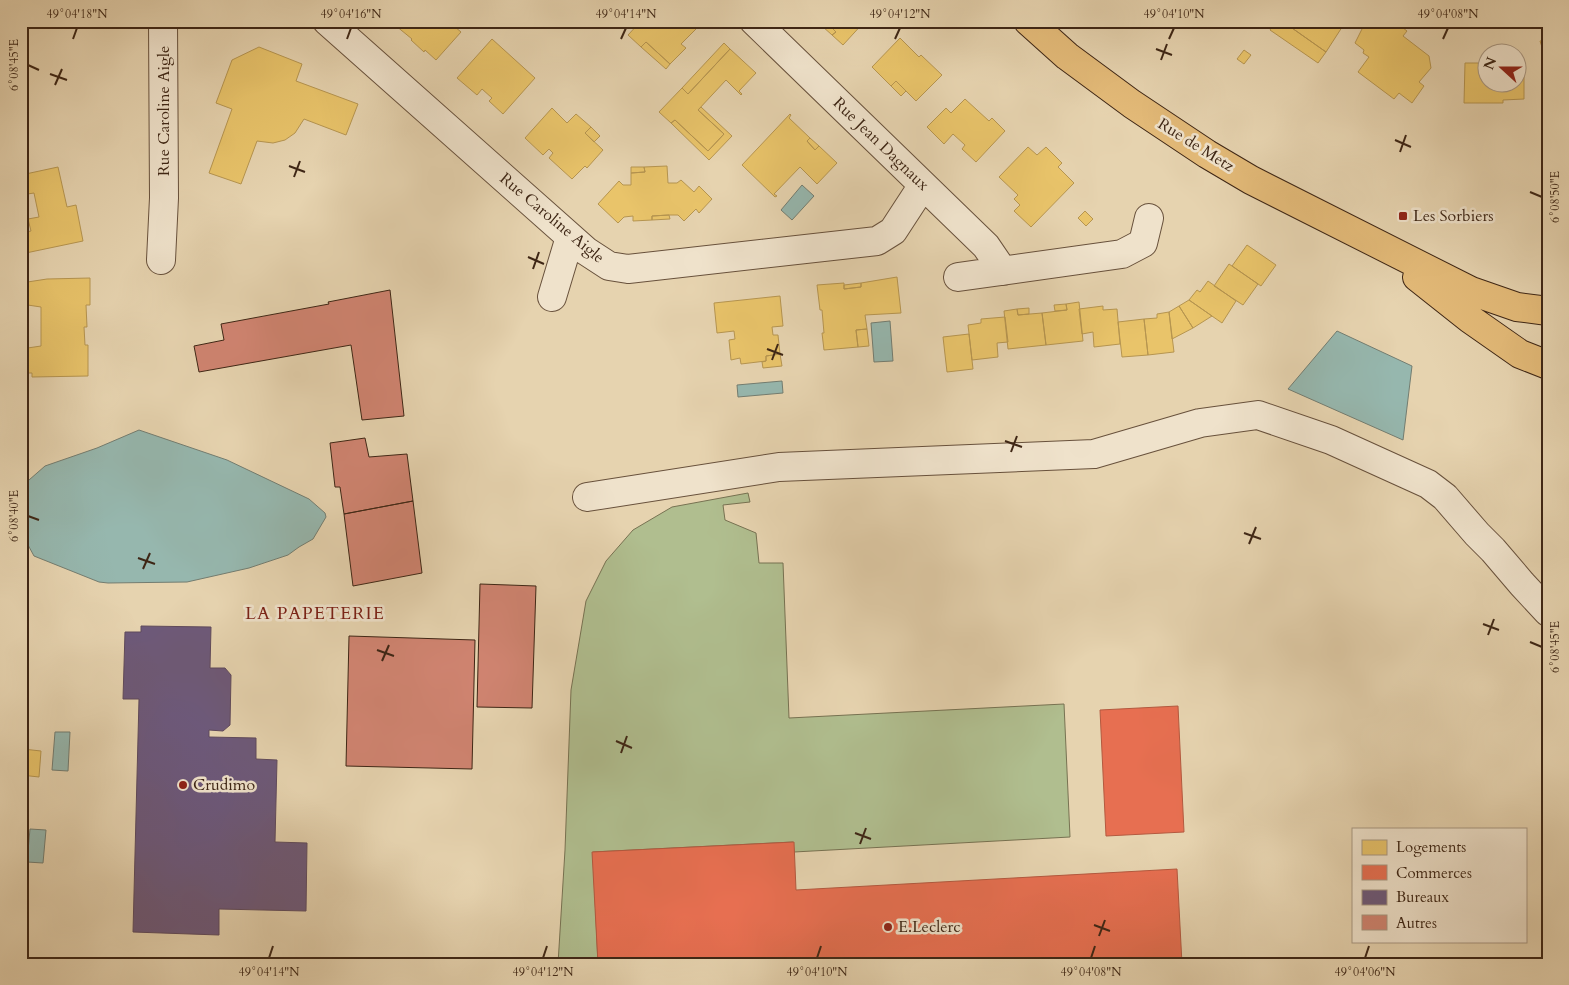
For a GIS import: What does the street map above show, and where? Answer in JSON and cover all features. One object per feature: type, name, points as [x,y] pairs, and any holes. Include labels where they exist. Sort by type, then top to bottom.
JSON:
[{"type":"main road","name":"Rue de Metz","points":[[1028,21],[1067,56],[1132,104],[1207,154],[1252,180],[1471,291],[1517,307],[1548,311]]},
{"type":"main road","name":"Rue de Metz","points":[[1379,245],[1470,319],[1520,354],[1548,366]]},
{"type":"street","name":"Rue Caroline Aigle","points":[[161,260],[164,198],[163,21]]},
{"type":"street","name":"Rue Caroline Aigle","points":[[327,21],[586,251],[609,266],[628,269],[877,241],[893,231],[923,184]]},
{"type":"street","name":"Rue Jean Dagnaux","points":[[754,21],[986,246],[1003,271]]},
{"type":"street","points":[[958,277],[1122,254],[1143,243],[1150,218]]},
{"type":"street","points":[[552,296],[570,237]]},
{"type":"street","points":[[588,497],[779,467],[1094,454],[1200,423],[1258,415],[1331,440],[1428,484],[1445,497],[1548,612]]},
{"type":"green space","points":[[748,493],[750,502],[723,505],[725,520],[756,533],[759,563],[783,563],[789,718],[1064,704],[1070,837],[794,852],[793,842],[593,852],[598,964],[558,964],[565,850],[571,690],[586,601],[606,561],[633,530],[672,507]]},
{"type":"water","points":[[802,185],[814,196],[792,220],[781,210]]},
{"type":"water","points":[[890,321],[893,361],[874,362],[871,323]]},
{"type":"water","points":[[1337,331],[1412,366],[1403,440],[1288,389]]},
{"type":"water","points":[[782,381],[783,393],[738,397],[737,385]]},
{"type":"water","points":[[139,430],[227,460],[309,499],[325,513],[326,517],[313,539],[288,555],[249,568],[187,582],[99,582],[34,556],[21,532],[21,487],[45,466],[97,448]]},
{"type":"water","points":[[55,732],[70,732],[68,771],[52,770]]},
{"type":"water","points":[[30,829],[46,830],[43,863],[27,862]]},
{"type":"building: Logements","points":[[390,21],[448,21],[461,32],[436,60],[425,50],[424,52],[412,39]]},
{"type":"building: Logements","points":[[641,21],[692,21],[698,27],[681,44],[686,48],[670,64],[646,42],[641,47],[628,35]]},
{"type":"building: Logements","points":[[825,21],[865,21],[843,45],[832,35],[836,32]]},
{"type":"building: Logements","points":[[1276,21],[1282,21],[1326,52],[1318,63],[1270,30]]},
{"type":"building: Logements","points":[[1282,21],[1346,21],[1326,52]]},
{"type":"building: Logements","points":[[1366,21],[1394,21],[1407,31],[1403,36],[1429,56],[1431,68],[1419,82],[1424,86],[1412,103],[1399,93],[1394,99],[1358,72],[1369,57],[1355,43]]},
{"type":"building: Logements","points":[[826,22],[836,32],[832,35],[822,26]]},
{"type":"building: Logements","points":[[900,38],[919,57],[921,55],[942,75],[916,101],[896,81],[891,86],[872,67]]},
{"type":"building: Logements","points":[[492,39],[535,78],[503,114],[489,101],[492,98],[482,89],[477,95],[457,78]]},
{"type":"building: Logements","points":[[1548,39],[1548,66],[1540,41]]},
{"type":"building: Logements","points":[[646,42],[670,64],[666,69],[641,47]]},
{"type":"building: Logements","points":[[724,43],[730,49],[688,94],[682,88]]},
{"type":"building: Logements","points":[[259,47],[302,64],[296,81],[358,104],[346,135],[304,119],[295,133],[285,140],[273,143],[257,141],[241,184],[209,173],[232,109],[216,103],[232,60]]},
{"type":"building: Logements","points":[[730,49],[756,73],[739,91],[741,95],[726,80],[698,110],[724,134],[708,151],[675,120],[671,123],[659,112],[682,88],[688,94]]},
{"type":"building: Logements","points":[[1244,50],[1251,55],[1244,64],[1237,59]]},
{"type":"building: Logements","points":[[1465,63],[1476,63],[1476,92],[1524,92],[1524,99],[1503,100],[1503,103],[1464,103]]},
{"type":"building: Logements","points":[[896,81],[906,91],[901,96],[891,86]]},
{"type":"building: Logements","points":[[965,99],[989,121],[992,118],[1005,131],[976,162],[962,149],[965,145],[953,134],[944,144],[927,127],[946,108],[951,113]]},
{"type":"building: Logements","points":[[701,107],[732,136],[709,160],[671,123],[675,120],[708,151],[724,134],[698,110]]},
{"type":"building: Logements","points":[[552,108],[567,123],[576,114],[591,127],[585,133],[603,150],[587,168],[585,166],[572,179],[549,158],[553,153],[549,149],[543,155],[525,138]]},
{"type":"building: Logements","points":[[790,114],[789,118],[810,138],[807,141],[815,150],[819,146],[837,163],[817,184],[800,167],[774,194],[777,196],[775,197],[742,165]]},
{"type":"building: Logements","points":[[591,127],[600,136],[594,142],[585,133]]},
{"type":"building: Logements","points":[[810,138],[819,146],[815,150],[807,141]]},
{"type":"building: Logements","points":[[1028,147],[1037,155],[1046,147],[1062,163],[1058,167],[1074,183],[1031,227],[1014,211],[1020,205],[1014,199],[1018,195],[999,177]]},
{"type":"building: Logements","points":[[667,166],[668,183],[677,183],[681,180],[694,192],[699,186],[712,199],[699,213],[696,209],[684,221],[678,215],[652,216],[652,220],[633,221],[633,216],[624,217],[618,223],[598,204],[619,181],[623,185],[631,185],[631,173],[645,172],[644,167]]},
{"type":"building: Logements","points":[[58,167],[67,207],[76,205],[83,241],[21,254],[21,233],[31,231],[28,219],[39,217],[34,193],[21,195],[21,175]]},
{"type":"building: Logements","points":[[631,167],[644,167],[645,172],[631,173]]},
{"type":"building: Logements","points":[[1085,211],[1093,219],[1086,226],[1078,218]]},
{"type":"building: Logements","points":[[669,215],[670,219],[652,220],[652,216]]},
{"type":"building: Logements","points":[[1247,245],[1276,265],[1261,286],[1232,266]]},
{"type":"building: Logements","points":[[1229,264],[1258,284],[1243,305],[1214,286]]},
{"type":"building: Logements","points":[[897,277],[901,313],[865,315],[867,329],[856,330],[858,347],[824,350],[822,310],[820,310],[817,285],[844,283],[844,289],[861,287],[861,283]]},
{"type":"building: Logements","points":[[90,278],[90,305],[86,305],[87,327],[84,327],[85,345],[88,345],[88,376],[32,377],[32,373],[21,373],[21,349],[41,346],[41,307],[21,304],[21,283],[47,279]]},
{"type":"building: Logements","points":[[1208,281],[1236,301],[1222,323],[1189,300],[1197,290],[1200,292]]},
{"type":"building: Logements","points":[[861,283],[861,287],[844,289],[844,285]]},
{"type":"building: Logements","points":[[780,296],[783,326],[772,327],[773,335],[778,335],[780,354],[766,356],[766,361],[741,364],[740,358],[731,360],[729,340],[735,339],[734,331],[717,333],[714,303]]},
{"type":"building: Logements","points":[[1189,300],[1212,316],[1193,328],[1179,306]]},
{"type":"building: Logements","points":[[1079,302],[1083,341],[1046,345],[1042,313],[1067,310],[1066,304]]},
{"type":"building: Logements","points":[[1066,304],[1067,310],[1055,311],[1054,305]]},
{"type":"building: Logements","points":[[1103,306],[1103,310],[1117,309],[1120,344],[1094,347],[1093,332],[1082,334],[1079,309]]},
{"type":"building: Logements","points":[[1179,306],[1193,328],[1172,339],[1169,312]]},
{"type":"building: Logements","points":[[1029,308],[1029,314],[1018,315],[1017,309]]},
{"type":"building: Logements","points":[[1017,309],[1018,315],[1042,313],[1046,345],[1008,349],[1004,311]]},
{"type":"building: Logements","points":[[1169,312],[1174,352],[1148,355],[1144,319],[1157,318],[1157,314]]},
{"type":"building: Logements","points":[[1005,317],[1008,342],[997,343],[998,357],[972,360],[968,325],[981,323],[981,319]]},
{"type":"building: Logements","points":[[1144,319],[1148,355],[1122,357],[1118,322]]},
{"type":"building: Logements","points":[[867,329],[869,346],[858,347],[856,330]]},
{"type":"building: Logements","points":[[969,334],[973,369],[947,372],[943,337]]},
{"type":"building: Logements","points":[[780,354],[782,366],[763,368],[762,362],[766,361],[766,356]]},
{"type":"building: Logements","points":[[21,722],[25,722],[23,749],[41,751],[39,777],[21,775]]},
{"type":"building: Commerces","points":[[1178,706],[1184,832],[1106,836],[1100,710]]},
{"type":"building: Commerces","name":"E.Leclerc","points":[[794,842],[796,890],[1177,869],[1182,964],[598,964],[592,852]]},
{"type":"building: Bureaux","points":[[141,626],[211,627],[210,668],[225,668],[231,675],[230,725],[223,731],[209,730],[209,737],[256,738],[256,759],[277,760],[275,842],[307,843],[306,911],[219,909],[219,935],[133,932],[139,699],[123,699],[125,632],[141,632]]},
{"type":"building: Autres","points":[[390,290],[404,416],[362,420],[351,345],[199,372],[194,346],[224,340],[221,324],[329,304],[328,302]]},
{"type":"building: Autres","points":[[365,438],[369,457],[407,454],[413,501],[344,514],[340,487],[335,487],[330,443]]},
{"type":"building: Autres","points":[[413,501],[422,573],[353,586],[344,514]]},
{"type":"building: Autres","points":[[480,584],[536,586],[532,708],[477,707]]},
{"type":"building: Autres","points":[[349,636],[475,640],[472,769],[346,766]]},
{"type":"place","name":"Les Sorbiers","points":[[1403,216]]},
{"type":"place","name":"Crudimo","points":[[183,785]]},
{"type":"place","name":"E.Leclerc","points":[[888,927]]},
{"type":"district","name":"LA PAPETERIE","points":[[315,613]]}]
